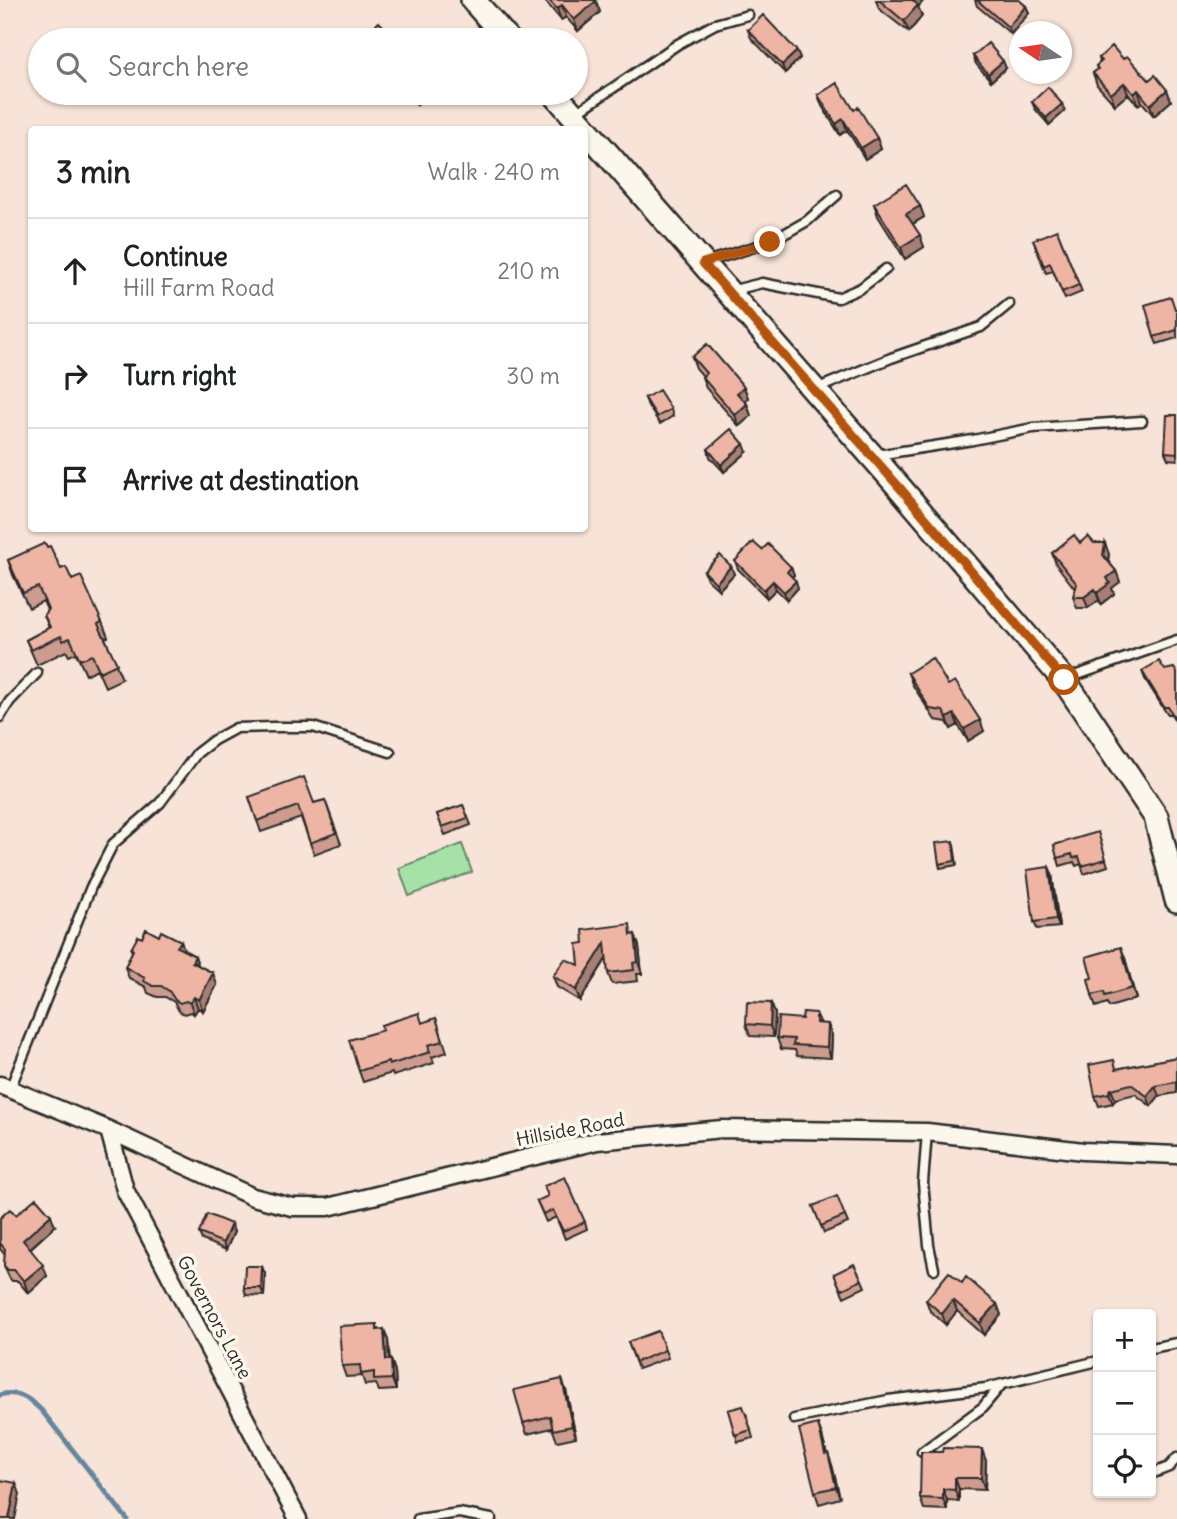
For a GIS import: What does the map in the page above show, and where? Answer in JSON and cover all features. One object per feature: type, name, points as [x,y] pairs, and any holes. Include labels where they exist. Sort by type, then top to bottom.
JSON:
[{"type":"main road","points":[[473,0],[498,28]]},
{"type":"main road","points":[[564,105],[583,126]]},
{"type":"main road","points":[[588,132],[900,488],[1064,680],[1156,817],[1177,900]]},
{"type":"street","name":"Hillside Road","points":[[5,1087],[109,1130],[253,1197],[292,1207],[328,1207],[597,1141],[722,1129],[927,1132],[1083,1151],[1177,1155]]},
{"type":"street","name":"Governors Lane","points":[[109,1130],[125,1190],[298,1519]]},
{"type":"lane","points":[[588,105],[678,44],[715,24],[748,15]]},
{"type":"lane","points":[[573,115],[588,105]]},
{"type":"lane","points":[[703,263],[770,242],[807,221],[837,195]]},
{"type":"lane","points":[[728,292],[762,283],[838,298],[861,288],[886,269]]},
{"type":"lane","points":[[813,390],[891,358],[981,327],[1009,304]]},
{"type":"lane","points":[[871,456],[1033,428],[1142,421]]},
{"type":"lane","points":[[1064,680],[1177,640]]},
{"type":"lane","points":[[0,717],[10,701],[37,673]]},
{"type":"lane","points":[[5,1087],[113,844],[160,803],[197,753],[236,728],[274,727],[313,727],[390,752]]},
{"type":"lane","points":[[927,1132],[923,1183],[934,1269]]},
{"type":"lane","points":[[1156,1347],[1177,1343]]},
{"type":"lane","points":[[794,1419],[888,1400],[986,1388],[1093,1362]]},
{"type":"lane","points":[[922,1452],[983,1407],[1002,1384]]},
{"type":"lane","points":[[1156,1472],[1169,1467],[1177,1458]]},
{"type":"lane","points":[[418,1519],[459,1513],[491,1519]]},
{"type":"green space","points":[[462,844],[472,872],[409,896],[399,868]]},
{"type":"building","points":[[549,0],[596,1],[574,20],[562,5],[557,9]]},
{"type":"building","points":[[879,0],[912,0],[918,5],[904,21]]},
{"type":"building","points":[[977,0],[1019,0],[1026,6],[1013,21],[1009,21],[1008,27]]},
{"type":"building","points":[[763,15],[797,51],[782,65],[748,30]]},
{"type":"building","points":[[379,22],[385,28],[373,28]]},
{"type":"building","points":[[988,43],[1003,61],[988,74],[973,56]]},
{"type":"building","points":[[1112,46],[1123,59],[1127,56],[1149,80],[1155,75],[1167,90],[1150,105],[1138,90],[1134,94],[1124,83],[1111,94],[1093,73],[1102,61],[1099,58]]},
{"type":"building","points":[[837,83],[854,110],[858,107],[877,138],[861,148],[843,119],[836,124],[818,95]]},
{"type":"building","points":[[1048,87],[1062,104],[1046,118],[1032,102]]},
{"type":"building","points":[[906,184],[920,206],[906,214],[920,235],[901,247],[874,204]]},
{"type":"building","points":[[1057,230],[1079,285],[1062,292],[1050,263],[1044,266],[1033,240]]},
{"type":"building","points":[[1171,297],[1177,309],[1177,330],[1154,337],[1145,305]]},
{"type":"building","points":[[707,344],[744,387],[737,393],[747,404],[735,415],[702,377],[706,373],[692,357]]},
{"type":"building","points":[[659,390],[671,409],[657,417],[645,398]]},
{"type":"building","points":[[1167,415],[1177,415],[1177,453],[1165,452]]},
{"type":"building","points":[[731,429],[744,444],[721,465],[708,449]]},
{"type":"building","points":[[1074,535],[1080,543],[1088,536],[1094,543],[1105,543],[1103,555],[1116,571],[1107,578],[1110,583],[1097,593],[1095,589],[1084,597],[1073,597],[1077,584],[1052,553]]},
{"type":"building","points":[[753,542],[762,550],[768,544],[791,567],[787,572],[796,581],[784,592],[773,581],[764,590],[735,561]]},
{"type":"building","points":[[45,543],[47,547],[50,546],[61,569],[66,567],[72,580],[81,576],[102,622],[98,624],[117,664],[100,672],[92,655],[80,660],[70,638],[63,641],[61,636],[31,650],[26,640],[50,627],[44,615],[48,609],[38,587],[23,593],[8,560]]},
{"type":"building","points":[[720,555],[731,566],[716,583],[704,571]]},
{"type":"building","points":[[932,658],[948,685],[955,681],[980,720],[964,729],[954,714],[947,718],[943,711],[930,709],[908,673]]},
{"type":"building","points":[[1159,661],[1165,670],[1174,668],[1177,673],[1177,721],[1168,707],[1164,707],[1142,671]]},
{"type":"building","points":[[304,777],[314,803],[325,800],[336,833],[310,843],[298,806],[257,821],[249,797]]},
{"type":"building","points":[[463,805],[468,818],[442,827],[437,814]]},
{"type":"building","points":[[1098,832],[1106,859],[1082,866],[1079,857],[1073,858],[1072,854],[1057,858],[1054,845]]},
{"type":"building","points":[[953,841],[955,861],[939,864],[936,843]]},
{"type":"building","points":[[1049,867],[1056,919],[1034,922],[1027,870]]},
{"type":"building","points":[[630,924],[631,935],[635,934],[638,962],[633,963],[634,970],[608,973],[605,943],[576,990],[553,976],[565,959],[579,965],[577,944],[584,943],[583,930]]},
{"type":"building","points":[[146,929],[159,936],[161,931],[181,941],[177,947],[195,956],[192,962],[213,973],[199,1000],[194,997],[190,1003],[180,1003],[169,991],[161,986],[153,986],[144,981],[145,978],[125,967],[138,936],[142,938]]},
{"type":"building","points":[[1121,947],[1132,988],[1105,996],[1104,992],[1092,995],[1088,979],[1092,978],[1086,957]]},
{"type":"building","points":[[747,1002],[771,1003],[770,1026],[746,1024]]},
{"type":"building","points":[[803,1012],[816,1013],[816,1023],[828,1024],[827,1047],[793,1045],[794,1039],[777,1038],[778,1017],[802,1019]]},
{"type":"building","points":[[419,1013],[422,1023],[436,1018],[443,1041],[428,1045],[430,1052],[359,1071],[349,1040],[383,1030],[381,1025]]},
{"type":"building","points":[[1177,1057],[1177,1082],[1155,1086],[1147,1096],[1131,1084],[1095,1096],[1089,1065],[1114,1060],[1116,1069]]},
{"type":"building","points":[[565,1177],[585,1222],[563,1231],[553,1210],[543,1214],[537,1201],[548,1196],[544,1186]]},
{"type":"building","points":[[837,1196],[845,1216],[821,1226],[813,1206]]},
{"type":"building","points":[[36,1198],[51,1215],[23,1240],[43,1265],[24,1281],[14,1270],[8,1270],[4,1266],[5,1249],[0,1243],[0,1218],[10,1209],[16,1215]]},
{"type":"building","points":[[207,1214],[231,1224],[223,1243],[199,1233]]},
{"type":"building","points":[[854,1264],[862,1280],[841,1290],[834,1274]]},
{"type":"building","points":[[245,1266],[262,1266],[261,1288],[244,1288]]},
{"type":"building","points":[[949,1272],[962,1283],[966,1277],[997,1304],[980,1323],[953,1300],[942,1314],[926,1300]]},
{"type":"building","points":[[377,1324],[377,1330],[384,1329],[386,1360],[391,1360],[392,1379],[374,1380],[374,1372],[361,1374],[360,1365],[342,1366],[339,1326]]},
{"type":"building","points":[[658,1331],[665,1350],[636,1362],[628,1342]]},
{"type":"building","points":[[562,1379],[572,1426],[553,1430],[550,1416],[523,1423],[514,1390]]},
{"type":"building","points":[[743,1406],[751,1430],[735,1435],[728,1410]]},
{"type":"building","points":[[818,1424],[836,1487],[815,1492],[799,1429]]},
{"type":"building","points":[[943,1448],[982,1449],[981,1478],[955,1478],[955,1490],[943,1489],[943,1499],[920,1498],[921,1452],[942,1452]]},
{"type":"building","points":[[0,1480],[16,1483],[9,1519],[0,1519]]},
{"type":"waterway","points":[[0,1395],[23,1397],[42,1411],[127,1519]]},
{"type":"route","points":[[770,242],[703,263],[1064,680]]}]
